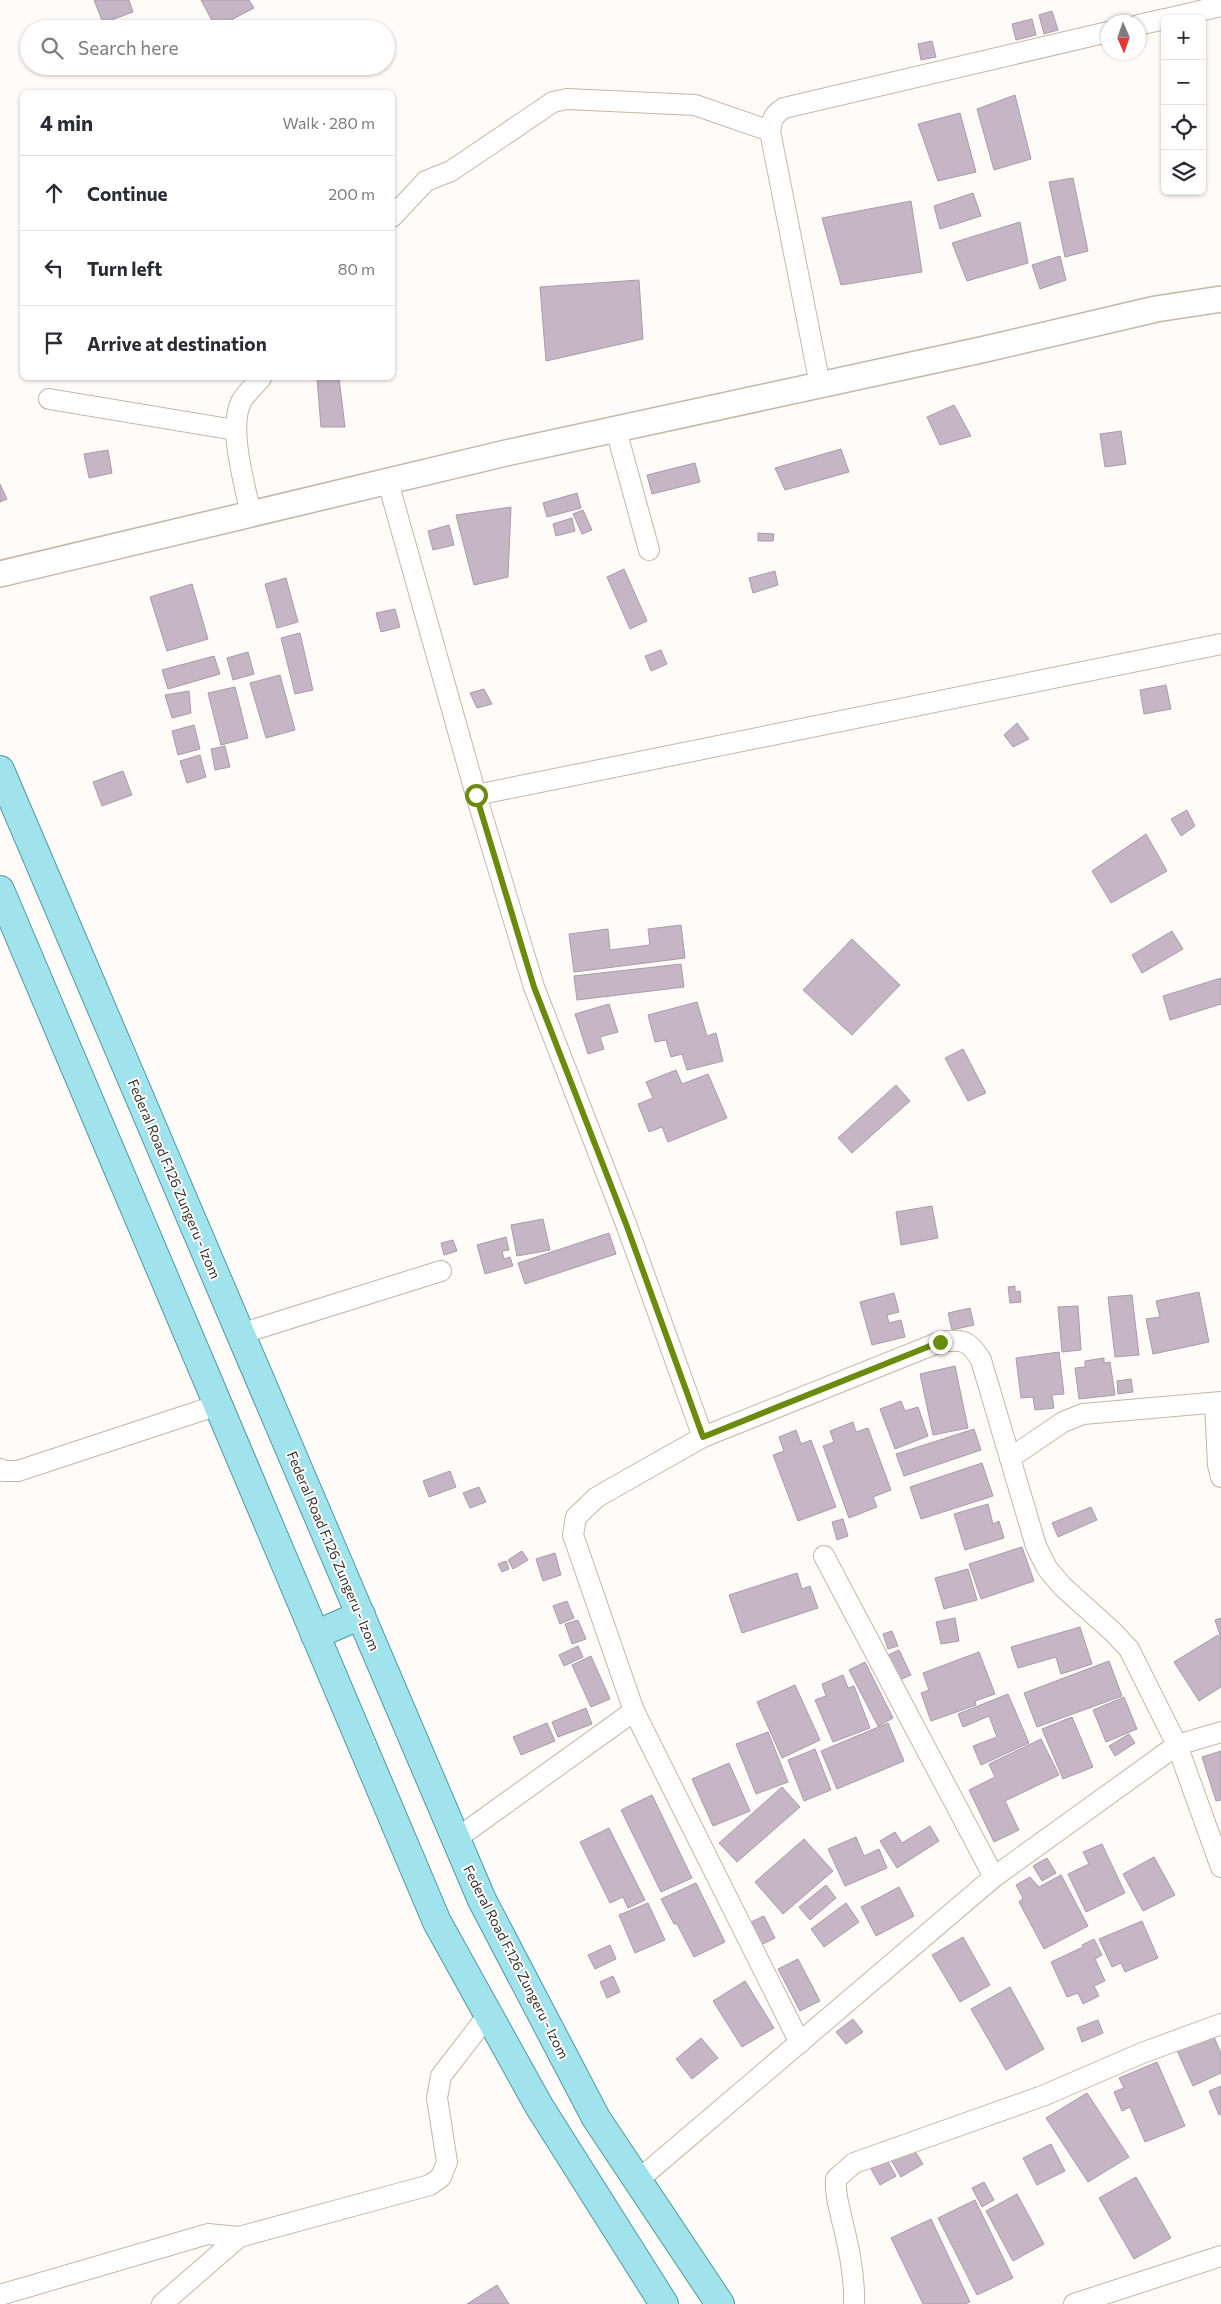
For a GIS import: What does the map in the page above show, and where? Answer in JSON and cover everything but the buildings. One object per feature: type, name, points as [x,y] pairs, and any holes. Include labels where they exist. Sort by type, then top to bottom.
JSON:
[{"type":"main road","name":"Federal Road F.126 Zungeru - Izom","points":[[0,770],[482,1900],[591,2109],[720,2304]]},
{"type":"main road","points":[[0,890],[436,1922],[539,2106],[664,2304]]},
{"type":"main road","points":[[315,1635],[361,1616]]},
{"type":"street","points":[[1182,15],[1221,6]]},
{"type":"street","points":[[1146,23],[1161,20]]},
{"type":"street","points":[[820,385],[770,131],[772,120],[776,113],[784,108],[1101,34]]},
{"type":"street","points":[[395,214],[426,181],[451,171],[553,102],[567,98],[695,105],[770,131]]},
{"type":"street","points":[[0,574],[616,430],[1156,310],[1221,299]]},
{"type":"street","points":[[251,515],[236,430],[237,414],[242,401],[259,380]]},
{"type":"street","points":[[49,399],[236,430]]},
{"type":"street","points":[[616,430],[649,550]]},
{"type":"street","points":[[388,482],[476,795],[534,987],[626,1224],[703,1437]]},
{"type":"street","points":[[476,795],[1221,644]]},
{"type":"street","points":[[240,1334],[441,1271]]},
{"type":"street","points":[[800,2043],[634,1711],[576,1550],[573,1535],[576,1517],[597,1497],[703,1437],[940,1342],[958,1340],[972,1345],[982,1360],[1036,1546],[1047,1568],[1062,1586],[1113,1632],[1129,1650],[1177,1745],[1221,1867]]},
{"type":"street","points":[[1010,1458],[1063,1422],[1083,1414],[1218,1402],[1218,1465],[1221,1477]]},
{"type":"street","points":[[0,1469],[4,1471],[18,1471],[218,1405]]},
{"type":"street","points":[[824,1556],[994,1877]]},
{"type":"street","points":[[456,1839],[634,1711]]},
{"type":"street","points":[[637,2181],[994,1877],[1177,1745],[1221,1732]]},
{"type":"street","points":[[0,2295],[208,2234],[239,2237],[430,2185],[441,2178],[447,2162],[437,2098],[442,2076],[488,2015]]},
{"type":"street","points":[[854,2304],[854,2287],[835,2194],[836,2179],[854,2163],[1044,2095],[1142,2053],[1221,2024]]},
{"type":"street","points":[[162,2304],[239,2237]]},
{"type":"street","points":[[1074,2304],[1221,2256]]},
{"type":"route","points":[[476,795],[534,987],[626,1224],[703,1437],[940,1342]]}]
